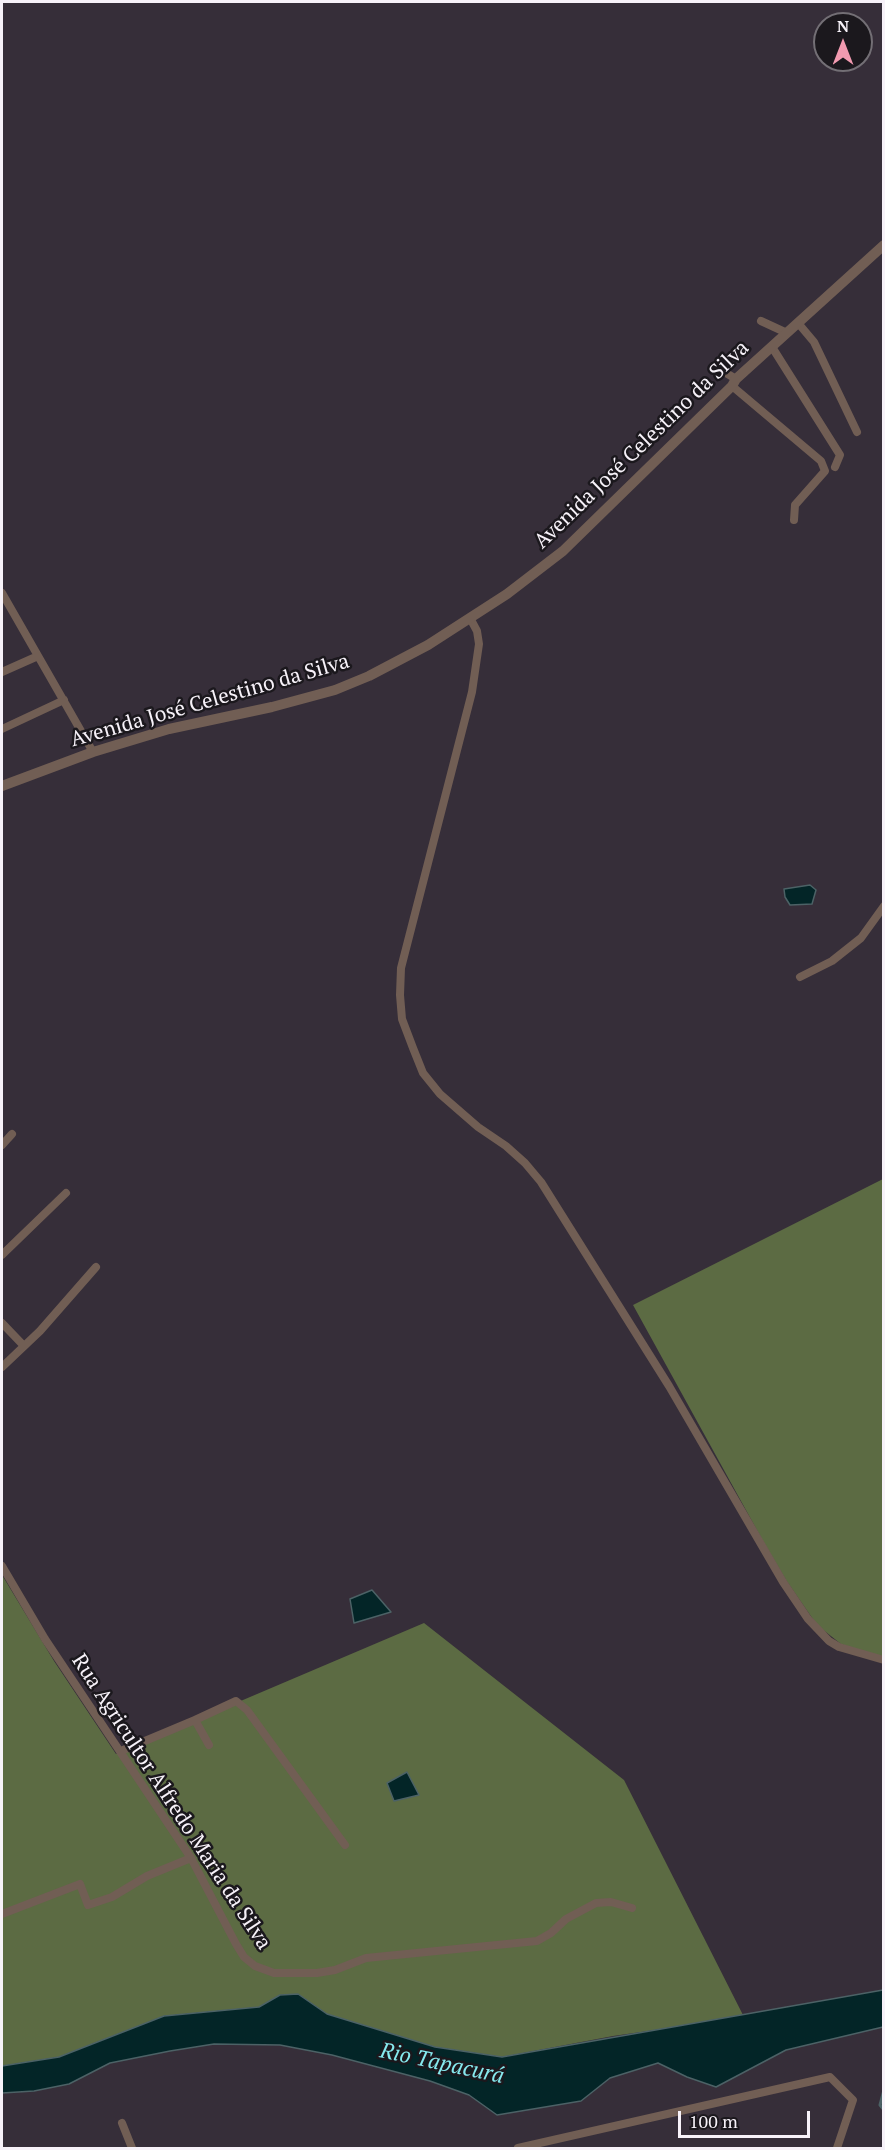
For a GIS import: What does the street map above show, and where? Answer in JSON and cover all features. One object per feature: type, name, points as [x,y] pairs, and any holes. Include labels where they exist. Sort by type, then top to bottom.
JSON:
[{"type":"street","name":"Avenida José Celestino da Silva","points":[[2,786],[93,752],[169,729],[302,699],[352,683],[428,645],[507,594],[563,551],[734,382],[884,244]]},
{"type":"street","points":[[761,321],[787,333]]},
{"type":"street","points":[[798,323],[814,342],[857,432]]},
{"type":"street","points":[[772,347],[840,455],[834,467]]},
{"type":"street","points":[[721,370],[821,461],[825,471],[795,505],[794,520]]},
{"type":"street","points":[[2,592],[12,614],[93,752]]},
{"type":"street","points":[[2,618],[12,614]]},
{"type":"street","points":[[471,618],[477,631],[479,644],[472,692],[402,968],[400,994],[402,1019],[413,1048],[423,1073],[440,1094],[478,1127],[515,1154],[548,1191],[669,1386],[783,1582],[808,1619],[829,1641],[839,1647],[884,1660]]},
{"type":"street","points":[[2,672],[38,656]]},
{"type":"street","points":[[2,729],[64,700]]},
{"type":"street","points":[[800,977],[832,961],[861,938],[884,906]]},
{"type":"street","points":[[2,1145],[12,1134]]},
{"type":"street","points":[[2,1255],[66,1193]]},
{"type":"street","points":[[2,1367],[40,1331],[96,1267]]},
{"type":"street","points":[[2,1323],[24,1346]]},
{"type":"street","name":"Rua Agricultor Alfredo Maria da Silva","points":[[2,1566],[45,1639],[191,1858],[244,1957],[255,1966],[274,1974],[317,1974],[366,1958],[537,1941],[551,1933],[566,1919],[596,1903],[611,1902],[632,1908]]},
{"type":"street","points":[[121,1751],[236,1701],[247,1710],[345,1845]]},
{"type":"street","points":[[195,1720],[209,1745]]},
{"type":"street","points":[[2,1914],[80,1884],[88,1905],[112,1897],[147,1876],[191,1858]]},
{"type":"street","points":[[518,2148],[830,2077],[853,2100],[837,2148]]},
{"type":"street","points":[[122,2123],[132,2148]]},
{"type":"green space","points":[[883,1179],[883,1659],[841,1644],[817,1625],[763,1541],[633,1305]]},
{"type":"green space","points":[[2,1575],[54,1661],[116,1754],[424,1623],[624,1780],[743,2015],[502,2057],[435,2047],[327,2014],[298,1994],[280,1995],[259,2007],[164,2016],[59,2057],[2,2066]]},
{"type":"water","points":[[810,885],[816,890],[812,904],[790,905],[785,897],[784,889]]},
{"type":"water","points":[[372,1590],[391,1612],[354,1623],[350,1599]]},
{"type":"water","points":[[407,1772],[419,1795],[394,1801],[387,1783]]},
{"type":"water","name":"Rio Tapacurá","points":[[883,1990],[883,2027],[786,2050],[716,2087],[687,2077],[658,2063],[610,2078],[581,2101],[497,2115],[469,2095],[430,2081],[332,2055],[280,2045],[214,2044],[170,2051],[110,2063],[69,2084],[34,2091],[2,2093],[2,2066],[59,2057],[164,2016],[259,2007],[280,1995],[298,1994],[327,2014],[435,2047],[502,2057]]},
{"type":"waterway","points":[[884,2090],[880,2105],[884,2110]]}]
